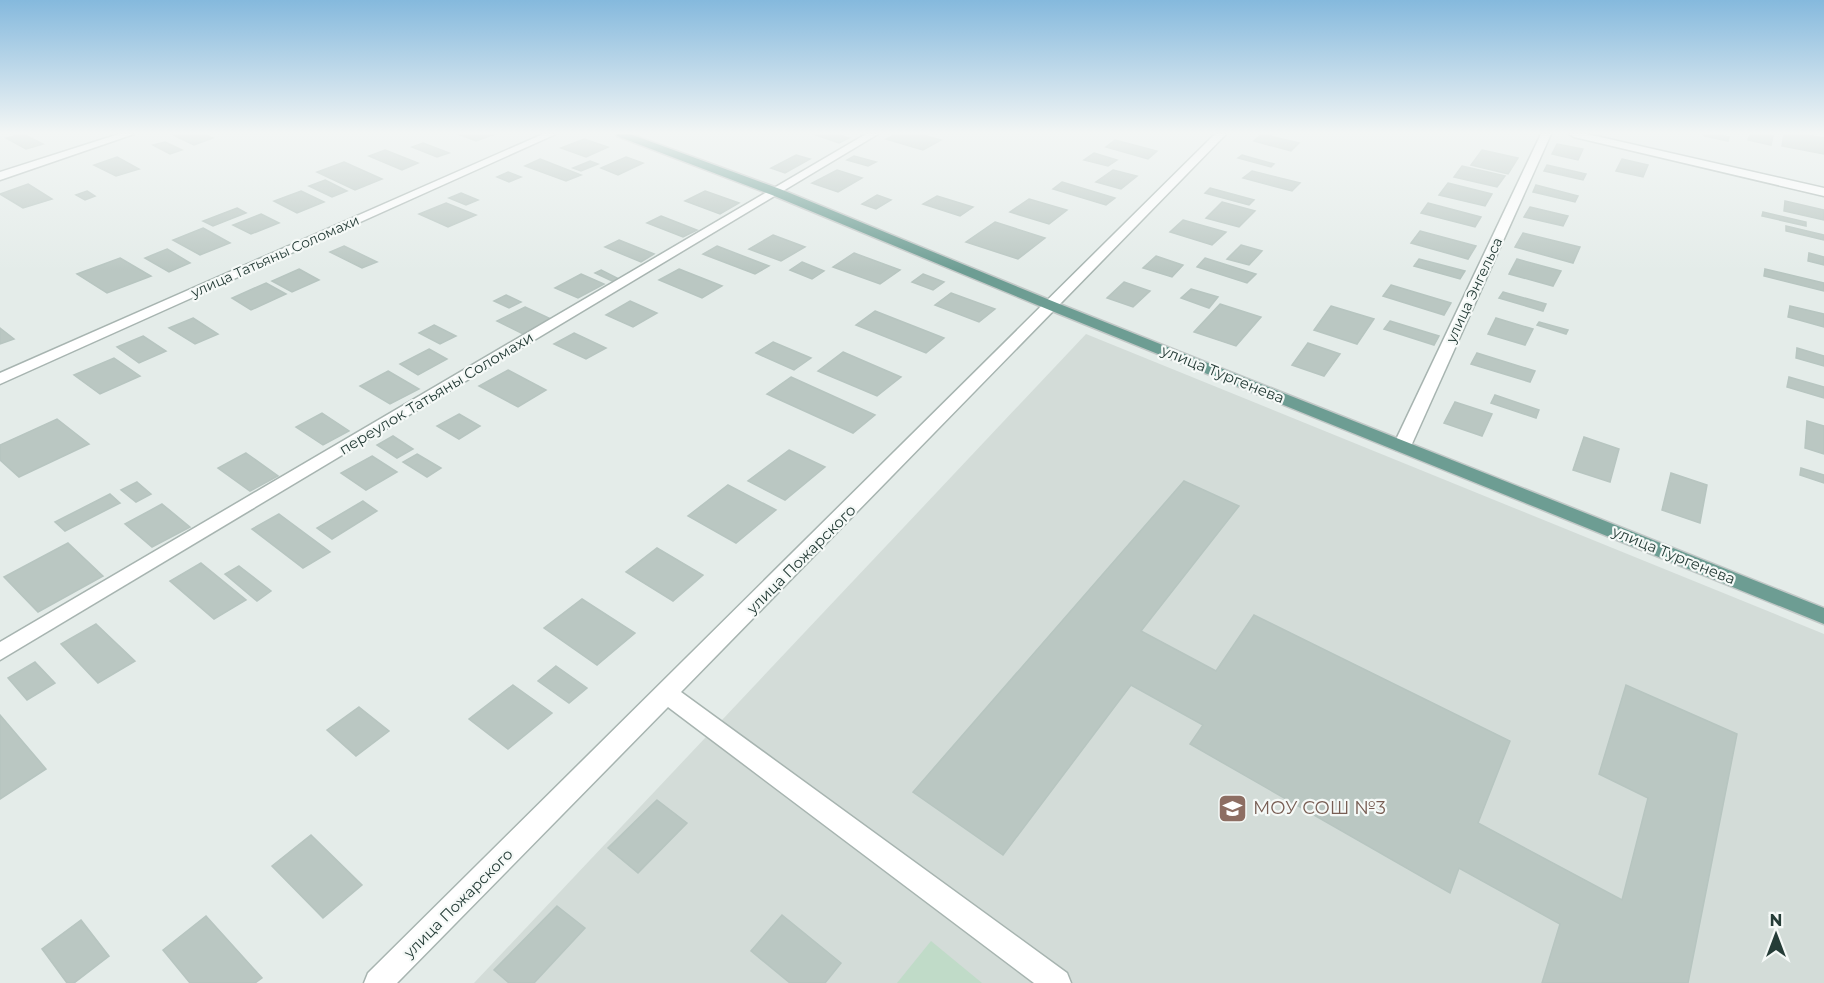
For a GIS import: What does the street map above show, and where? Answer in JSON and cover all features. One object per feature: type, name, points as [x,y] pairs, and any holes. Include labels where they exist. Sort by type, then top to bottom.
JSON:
[{"type":"main road","name":"улица Тургенева","points":[[744,180],[1824,616]]},
{"type":"street","name":"улица Татьяны Соломахи","points":[[0,379],[448,180]]},
{"type":"street","name":"переулок Татьяны Соломахи","points":[[0,652],[796,180]]},
{"type":"street","name":"улица Пожарского","points":[[378,983],[1176,180]]},
{"type":"street","name":"улица Энгельса","points":[[1402,446],[1525,180]]},
{"type":"street","points":[[1772,180],[1824,192]]},
{"type":"street","points":[[667,694],[1057,983]]},
{"type":"shaded area","name":"МОУ СОШ №3","points":[[1086,334],[1824,634],[1824,983],[474,983]]},
{"type":"green space","points":[[931,941],[982,983],[897,983]]},
{"type":"building","points":[[325,180],[347,191],[332,197],[309,186]]},
{"type":"building","points":[[334,180],[380,180],[355,190]]},
{"type":"building","points":[[818,180],[859,180],[838,192],[812,183]]},
{"type":"building","points":[[1099,180],[1132,180],[1121,189],[1096,182]]},
{"type":"building","points":[[1250,180],[1287,180],[1300,183],[1292,191]]},
{"type":"building","points":[[1466,180],[1502,180],[1497,187]]},
{"type":"building","points":[[1062,182],[1115,198],[1106,205],[1053,189]]},
{"type":"building","points":[[1448,183],[1492,194],[1485,206],[1439,195]]},
{"type":"building","points":[[28,184],[52,199],[23,208],[0,194]]},
{"type":"building","points":[[1536,185],[1578,196],[1575,202],[1533,192]]},
{"type":"building","points":[[1210,188],[1254,200],[1249,205],[1205,193]]},
{"type":"building","points":[[87,191],[95,196],[85,200],[76,195]]},
{"type":"building","points":[[301,191],[324,202],[297,213],[274,201]]},
{"type":"building","points":[[705,191],[739,203],[720,214],[685,201]]},
{"type":"building","points":[[461,193],[478,200],[466,205],[449,198]]},
{"type":"building","points":[[877,195],[891,200],[876,209],[862,204]]},
{"type":"building","points":[[937,196],[973,207],[960,216],[923,204]]},
{"type":"building","points":[[1029,199],[1067,210],[1049,224],[1010,212]]},
{"type":"building","points":[[1785,201],[1824,210],[1824,220],[1784,211]]},
{"type":"building","points":[[1222,202],[1255,211],[1239,227],[1206,218]]},
{"type":"building","points":[[446,203],[476,215],[448,227],[419,214]]},
{"type":"building","points":[[1428,203],[1481,217],[1475,227],[1421,213]]},
{"type":"building","points":[[1530,207],[1568,216],[1563,226],[1524,217]]},
{"type":"building","points":[[237,208],[246,213],[213,226],[203,221]]},
{"type":"building","points":[[1763,212],[1806,222],[1806,226],[1762,216]]},
{"type":"building","points":[[261,214],[279,223],[251,234],[233,225]]},
{"type":"building","points":[[661,216],[697,230],[683,237],[647,223]]},
{"type":"building","points":[[1183,220],[1226,232],[1212,245],[1170,232]]},
{"type":"building","points":[[995,222],[1045,238],[1018,259],[966,242]]},
{"type":"building","points":[[1786,226],[1824,235],[1824,240],[1786,231]]},
{"type":"building","points":[[203,228],[230,243],[200,255],[173,240]]},
{"type":"building","points":[[1420,231],[1476,246],[1468,259],[1411,243]]},
{"type":"building","points":[[1523,233],[1580,247],[1573,263],[1515,247]]},
{"type":"building","points":[[773,235],[805,247],[781,261],[749,249]]},
{"type":"building","points":[[619,240],[654,254],[641,262],[605,247]]},
{"type":"building","points":[[1241,245],[1262,251],[1249,265],[1227,259]]},
{"type":"building","points":[[344,246],[377,262],[362,268],[330,252]]},
{"type":"building","points":[[717,246],[769,266],[755,274],[703,254]]},
{"type":"building","points":[[167,249],[190,263],[169,272],[145,258]]},
{"type":"building","points":[[854,253],[900,270],[880,284],[833,267]]},
{"type":"building","points":[[1809,253],[1824,257],[1824,265],[1808,261]]},
{"type":"building","points":[[1156,256],[1183,265],[1172,277],[1143,268]]},
{"type":"building","points":[[120,258],[151,276],[107,293],[77,274]]},
{"type":"building","points":[[1205,258],[1256,274],[1247,283],[1197,267]]},
{"type":"building","points":[[1419,259],[1465,271],[1460,279],[1414,266]]},
{"type":"building","points":[[1517,259],[1561,271],[1553,286],[1509,274]]},
{"type":"building","points":[[802,262],[824,271],[812,279],[790,270]]},
{"type":"building","points":[[299,269],[319,280],[292,292],[272,281]]},
{"type":"building","points":[[679,269],[722,286],[702,298],[659,280]]},
{"type":"building","points":[[1765,269],[1824,283],[1824,291],[1764,276]]},
{"type":"building","points":[[601,270],[619,279],[614,282],[595,273]]},
{"type":"building","points":[[581,274],[604,284],[578,298],[555,288]]},
{"type":"building","points":[[923,274],[944,282],[933,290],[912,282]]},
{"type":"building","points":[[1124,282],[1150,291],[1133,307],[1107,298]]},
{"type":"building","points":[[266,283],[286,294],[251,310],[232,298]]},
{"type":"building","points":[[1391,285],[1451,303],[1444,315],[1383,296]]},
{"type":"building","points":[[1191,289],[1218,297],[1209,308],[1181,298]]},
{"type":"building","points":[[1503,292],[1546,304],[1543,311],[1499,298]]},
{"type":"building","points":[[951,293],[995,309],[979,322],[935,305]]},
{"type":"building","points":[[506,295],[521,302],[509,308],[494,301]]},
{"type":"building","points":[[630,301],[657,313],[633,327],[606,315]]},
{"type":"building","points":[[1220,304],[1261,317],[1236,346],[1194,332]]},
{"type":"building","points":[[1331,306],[1374,319],[1357,344],[1314,330]]},
{"type":"building","points":[[1790,306],[1824,314],[1824,327],[1788,317]]},
{"type":"building","points":[[525,307],[551,319],[523,334],[497,321]]},
{"type":"building","points":[[875,311],[944,338],[926,353],[856,325]]},
{"type":"building","points":[[193,318],[218,334],[195,344],[169,328]]},
{"type":"building","points":[[1496,318],[1533,329],[1525,345],[1488,334]]},
{"type":"building","points":[[1390,321],[1439,336],[1434,345],[1384,329]]},
{"type":"building","points":[[1539,322],[1568,330],[1566,334],[1537,325]]},
{"type":"building","points":[[434,325],[456,336],[440,344],[419,333]]},
{"type":"building","points":[[0,328],[14,339],[0,344]]},
{"type":"building","points":[[574,333],[606,348],[586,359],[554,344]]},
{"type":"building","points":[[143,336],[166,351],[139,363],[117,347]]},
{"type":"building","points":[[773,342],[811,358],[794,370],[756,353]]},
{"type":"building","points":[[1308,343],[1340,354],[1324,376],[1292,365]]},
{"type":"building","points":[[1797,348],[1824,356],[1824,366],[1796,358]]},
{"type":"building","points":[[429,349],[447,359],[418,375],[400,364]]},
{"type":"building","points":[[843,352],[901,377],[877,396],[818,371]]},
{"type":"building","points":[[1477,353],[1535,371],[1530,382],[1471,364]]},
{"type":"building","points":[[114,358],[140,376],[100,394],[74,375]]},
{"type":"building","points":[[508,370],[546,390],[518,407],[479,386]]},
{"type":"building","points":[[388,371],[419,389],[390,404],[360,386]]},
{"type":"building","points":[[791,377],[875,415],[853,433],[767,394]]},
{"type":"building","points":[[1789,377],[1824,387],[1824,398],[1787,387]]},
{"type":"building","points":[[1495,395],[1539,410],[1536,418],[1491,403]]},
{"type":"building","points":[[1455,402],[1492,414],[1482,436],[1444,423]]},
{"type":"building","points":[[322,413],[349,431],[323,445],[296,427]]},
{"type":"building","points":[[459,414],[480,426],[459,439],[437,426]]},
{"type":"building","points":[[57,419],[89,444],[19,477],[0,460],[0,445]]},
{"type":"building","points":[[1807,421],[1824,426],[1824,454],[1805,448]]},
{"type":"building","points":[[393,436],[413,449],[397,458],[377,445]]},
{"type":"building","points":[[1584,437],[1619,449],[1610,482],[1573,470]]},
{"type":"building","points":[[789,450],[825,467],[785,500],[748,481]]},
{"type":"building","points":[[246,453],[278,476],[250,491],[218,468]]},
{"type":"building","points":[[417,454],[441,468],[427,477],[403,462]]},
{"type":"building","points":[[372,456],[397,472],[366,490],[341,473]]},
{"type":"building","points":[[1801,468],[1824,475],[1824,483],[1800,475]]},
{"type":"building","points":[[1671,473],[1707,485],[1700,523],[1662,510]]},
{"type":"building","name":"МОУ СОШ №3","points":[[1184,481],[1239,506],[1141,631],[1216,671],[1254,615],[1510,741],[1478,823],[1622,900],[1648,798],[1599,774],[1626,685],[1737,734],[1688,983],[1542,983],[1560,924],[1459,868],[1450,893],[1190,744],[1203,725],[1131,685],[1003,855],[913,792]]},
{"type":"building","points":[[137,482],[151,494],[136,502],[121,490]]},
{"type":"building","points":[[728,485],[776,510],[736,543],[688,516]]},
{"type":"building","points":[[110,494],[120,503],[65,531],[55,522]]},
{"type":"building","points":[[363,501],[377,511],[332,539],[317,528]]},
{"type":"building","points":[[162,504],[190,527],[152,547],[125,524]]},
{"type":"building","points":[[279,514],[330,552],[303,568],[252,529]]},
{"type":"building","points":[[68,543],[103,576],[38,612],[4,577]]},
{"type":"building","points":[[657,548],[703,575],[673,601],[626,572]]},
{"type":"building","points":[[201,563],[246,600],[214,619],[170,581]]},
{"type":"building","points":[[239,566],[271,591],[257,601],[225,574]]},
{"type":"building","points":[[582,599],[635,633],[597,665],[544,628]]},
{"type":"building","points":[[96,624],[135,661],[98,683],[61,644]]},
{"type":"building","points":[[35,662],[55,683],[27,700],[8,678]]},
{"type":"building","points":[[556,666],[587,688],[569,703],[538,681]]},
{"type":"building","points":[[513,685],[552,713],[508,749],[469,719]]},
{"type":"building","points":[[359,707],[389,731],[356,756],[327,730]]},
{"type":"building","points":[[0,715],[46,769],[0,799]]},
{"type":"building","points":[[657,800],[687,823],[638,873],[608,848]]},
{"type":"building","points":[[311,835],[362,885],[323,918],[272,866]]},
{"type":"building","points":[[557,906],[585,928],[534,983],[509,983],[494,970]]},
{"type":"building","points":[[782,915],[841,963],[825,983],[790,983],[751,951]]},
{"type":"building","points":[[206,916],[262,978],[255,983],[190,983],[163,950]]},
{"type":"building","points":[[81,920],[109,956],[74,983],[67,983],[42,949]]},
{"type":"place","name":"МОУ СОШ №3","points":[[1232,808]]}]
